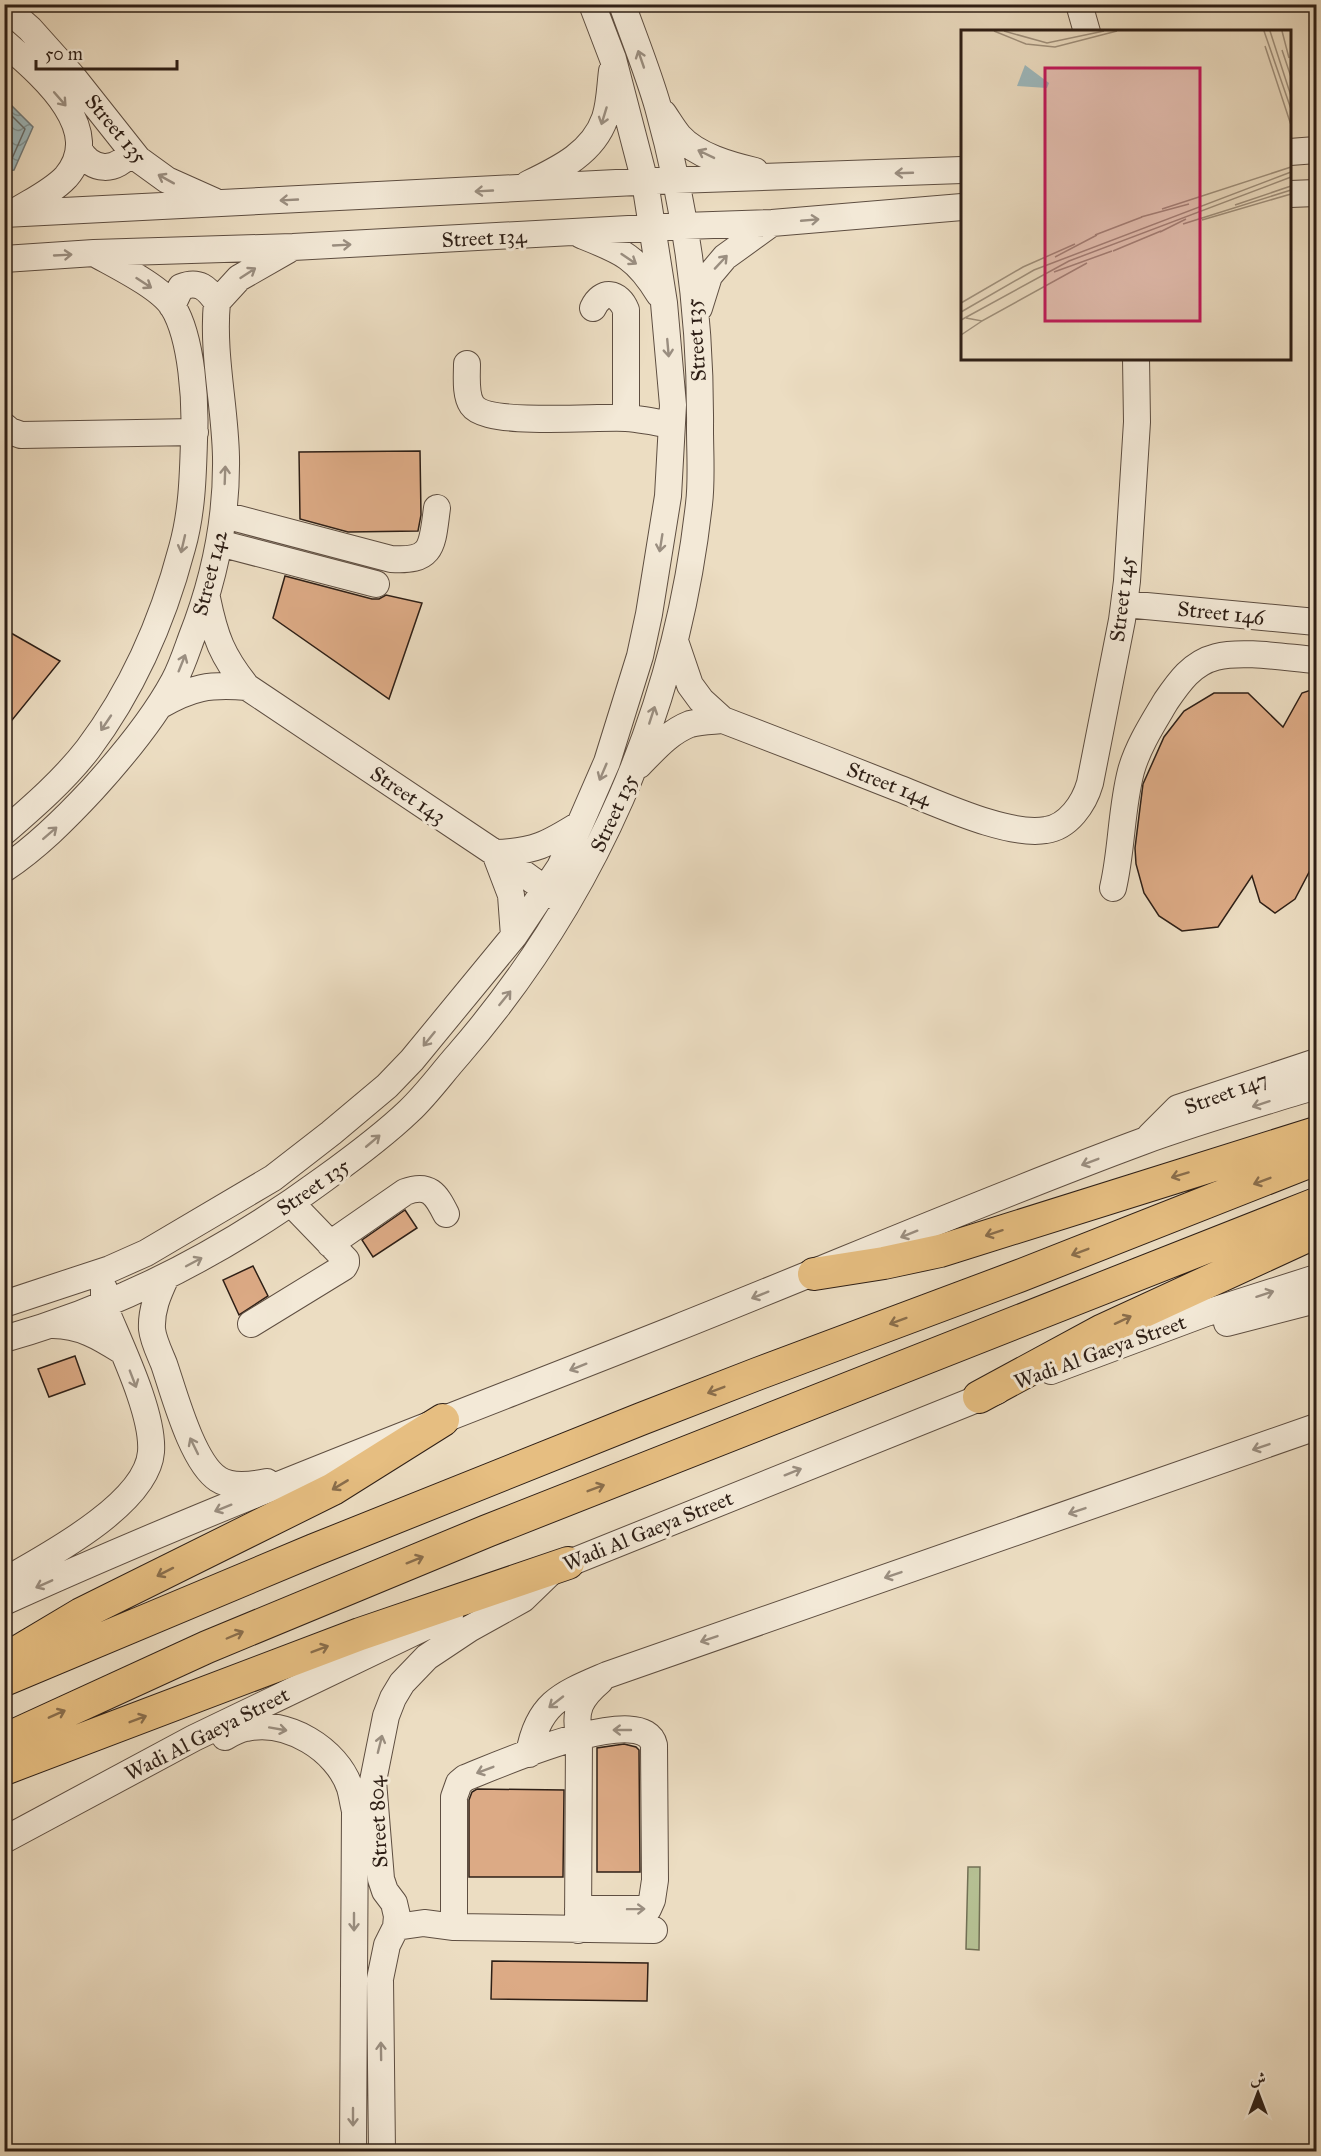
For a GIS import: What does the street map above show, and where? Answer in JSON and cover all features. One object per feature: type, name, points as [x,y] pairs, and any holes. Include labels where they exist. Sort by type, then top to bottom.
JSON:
[{"type":"main road","points":[[814,1274],[940,1251],[1317,1133]]},
{"type":"main road","points":[[4,1680],[314,1550],[641,1419],[1030,1272],[1317,1160]]},
{"type":"main road","points":[[4,1740],[207,1647],[476,1535],[1317,1204]]},
{"type":"main road","points":[[979,1397],[1101,1330],[1317,1232]]},
{"type":"main road","points":[[4,1660],[81,1614],[333,1490],[442,1420]]},
{"type":"main road","points":[[4,1769],[360,1634],[561,1566]]},
{"type":"street","name":"Street 135","points":[[4,1304],[110,1269],[146,1253],[273,1178],[332,1133],[387,1086],[412,1060],[514,936],[560,867],[580,824],[607,762],[640,656],[668,496],[672,405],[664,303],[645,182],[614,58],[591,4]]},
{"type":"street","name":"Street 135","points":[[4,1339],[104,1306],[166,1277],[230,1243],[356,1156],[411,1110],[512,989],[567,906],[596,854],[634,770],[675,640],[699,502],[700,404],[697,314],[684,226],[657,105],[622,4]]},
{"type":"street","points":[[1079,4],[1086,30]]},
{"type":"street","name":"Street 135","points":[[4,6],[30,29],[73,77],[131,151],[149,169],[167,180],[219,203]]},
{"type":"street","name":"Street 135","points":[[4,42],[29,64],[64,103],[74,118],[79,149],[74,165],[54,188],[8,214]]},
{"type":"street","points":[[517,189],[565,166],[593,141],[605,118],[614,58]]},
{"type":"street","points":[[657,105],[689,145],[729,164],[782,178]]},
{"type":"street","points":[[79,149],[88,162],[104,168],[120,163],[131,151]]},
{"type":"street","points":[[1291,152],[1317,150]]},
{"type":"street","points":[[8,214],[675,180],[961,170]]},
{"type":"street","points":[[1291,194],[1317,193]]},
{"type":"street","name":"Street 134","points":[[4,259],[772,223],[961,207]]},
{"type":"street","points":[[697,314],[709,276],[725,257],[772,223]]},
{"type":"street","points":[[578,233],[612,247],[635,261],[646,272],[664,303]]},
{"type":"street","points":[[172,306],[181,287],[190,284],[201,285],[217,302],[239,278],[293,247]]},
{"type":"street","name":"Street 142","points":[[4,832],[42,799],[87,750],[116,708],[139,667],[161,613],[183,548],[189,514],[196,409],[193,381],[180,324],[172,306],[147,284],[94,253]]},
{"type":"street","points":[[593,308],[600,298],[608,295],[618,297],[626,310],[626,418]]},
{"type":"street","name":"Street 142","points":[[4,869],[22,857],[62,822],[108,771],[159,706],[175,680],[207,598],[224,515],[226,457],[215,335],[217,302]]},
{"type":"street","name":"Street 145","points":[[1059,826],[1085,799],[1090,783],[1125,603],[1137,422],[1136,360]]},
{"type":"street","points":[[466,364],[468,398],[473,407],[483,412],[514,418],[626,418],[671,425]]},
{"type":"street","points":[[4,426],[21,435],[195,432]]},
{"type":"street","points":[[224,515],[390,559],[405,560],[428,551],[433,541],[437,508]]},
{"type":"street","points":[[219,543],[376,584]]},
{"type":"street","name":"Street 143","points":[[207,598],[212,623],[228,664],[247,687],[495,853],[567,906]]},
{"type":"street","name":"Street 146","points":[[1125,603],[1317,623]]},
{"type":"street","points":[[1113,888],[1118,868],[1123,815],[1131,769],[1146,733],[1183,677],[1200,663],[1215,657],[1232,655],[1315,660],[1317,623]]},
{"type":"street","name":"Street 144","points":[[675,640],[690,685],[701,700],[723,720],[989,822],[1021,830],[1037,831],[1059,826]]},
{"type":"street","points":[[159,706],[181,693],[203,687],[222,685],[247,687]]},
{"type":"street","name":"Street 144","points":[[634,770],[675,732],[691,724],[723,720]]},
{"type":"street","points":[[514,936],[511,895],[495,853],[534,849],[553,842],[580,824]]},
{"type":"street","name":"Street 147","points":[[1145,1141],[1178,1108],[1317,1062]]},
{"type":"street","points":[[4,1602],[297,1477],[814,1274],[1005,1195],[1145,1141],[1317,1086]]},
{"type":"street","points":[[330,1244],[405,1192],[414,1189],[432,1192],[438,1198],[446,1214]]},
{"type":"street","points":[[251,1324],[344,1267],[346,1263],[346,1260],[291,1203]]},
{"type":"street","points":[[4,1581],[100,1520],[133,1491],[147,1468],[151,1451],[146,1414],[104,1306],[104,1286],[110,1269]]},
{"type":"street","points":[[166,1277],[155,1300],[152,1331],[187,1431],[205,1466],[218,1480],[235,1484],[258,1484],[297,1477]]},
{"type":"street","name":"Wadi Al Gaeya Street","points":[[4,1840],[144,1764],[276,1698],[466,1607],[561,1566],[979,1397],[1206,1313],[1317,1278]]},
{"type":"street","points":[[1091,1355],[1317,1300]]},
{"type":"street","points":[[1239,1320],[1317,1314]]},
{"type":"street","points":[[50,1325],[76,1327],[89,1331],[122,1351]]},
{"type":"street","points":[[529,1754],[533,1732],[545,1710],[574,1689],[607,1675],[1317,1427]]},
{"type":"street","name":"Street 804","points":[[395,1915],[381,1879],[373,1781],[386,1716],[393,1698],[408,1677],[427,1657],[468,1629],[523,1599],[561,1566]]},
{"type":"street","points":[[578,1920],[579,1736],[576,1723],[579,1708],[591,1689],[607,1675]]},
{"type":"street","name":"Street 804","points":[[144,1764],[176,1761],[245,1728],[267,1727],[289,1731],[310,1741],[340,1769],[350,1787],[355,1811],[353,2151]]},
{"type":"street","points":[[382,2151],[380,1978],[395,1915],[421,1910],[454,1927],[578,1920],[648,1909],[655,1880],[653,1740],[649,1735],[636,1730],[609,1730],[579,1736],[465,1778],[459,1783],[454,1808],[454,1927]]},
{"type":"street","points":[[578,1920],[654,1930]]},
{"type":"green space","points":[[968,1867],[980,1867],[979,1950],[966,1949]]},
{"type":"water","points":[[5,99],[33,127],[14,170],[5,171]]},
{"type":"building","points":[[420,451],[421,515],[418,531],[348,532],[300,519],[299,452]]},
{"type":"building","points":[[285,576],[372,599],[379,599],[386,595],[422,603],[389,699],[273,618]]},
{"type":"building","points":[[4,629],[60,661],[4,730]]},
{"type":"building","points":[[1317,688],[1317,857],[1295,899],[1275,913],[1260,902],[1252,876],[1218,927],[1182,931],[1159,916],[1144,893],[1136,864],[1135,848],[1143,784],[1164,737],[1184,711],[1214,693],[1248,693],[1283,727],[1302,693]]},
{"type":"building","points":[[405,1210],[417,1228],[373,1257],[362,1240]]},
{"type":"building","points":[[253,1266],[268,1296],[239,1315],[223,1280]]},
{"type":"building","points":[[75,1356],[85,1384],[49,1397],[38,1369]]},
{"type":"building","points":[[624,1744],[639,1750],[640,1872],[597,1872],[597,1748]]},
{"type":"building","points":[[477,1789],[564,1790],[563,1877],[469,1877],[469,1800],[472,1792]]},
{"type":"building","points":[[492,1961],[648,1963],[647,2001],[491,1999]]}]
